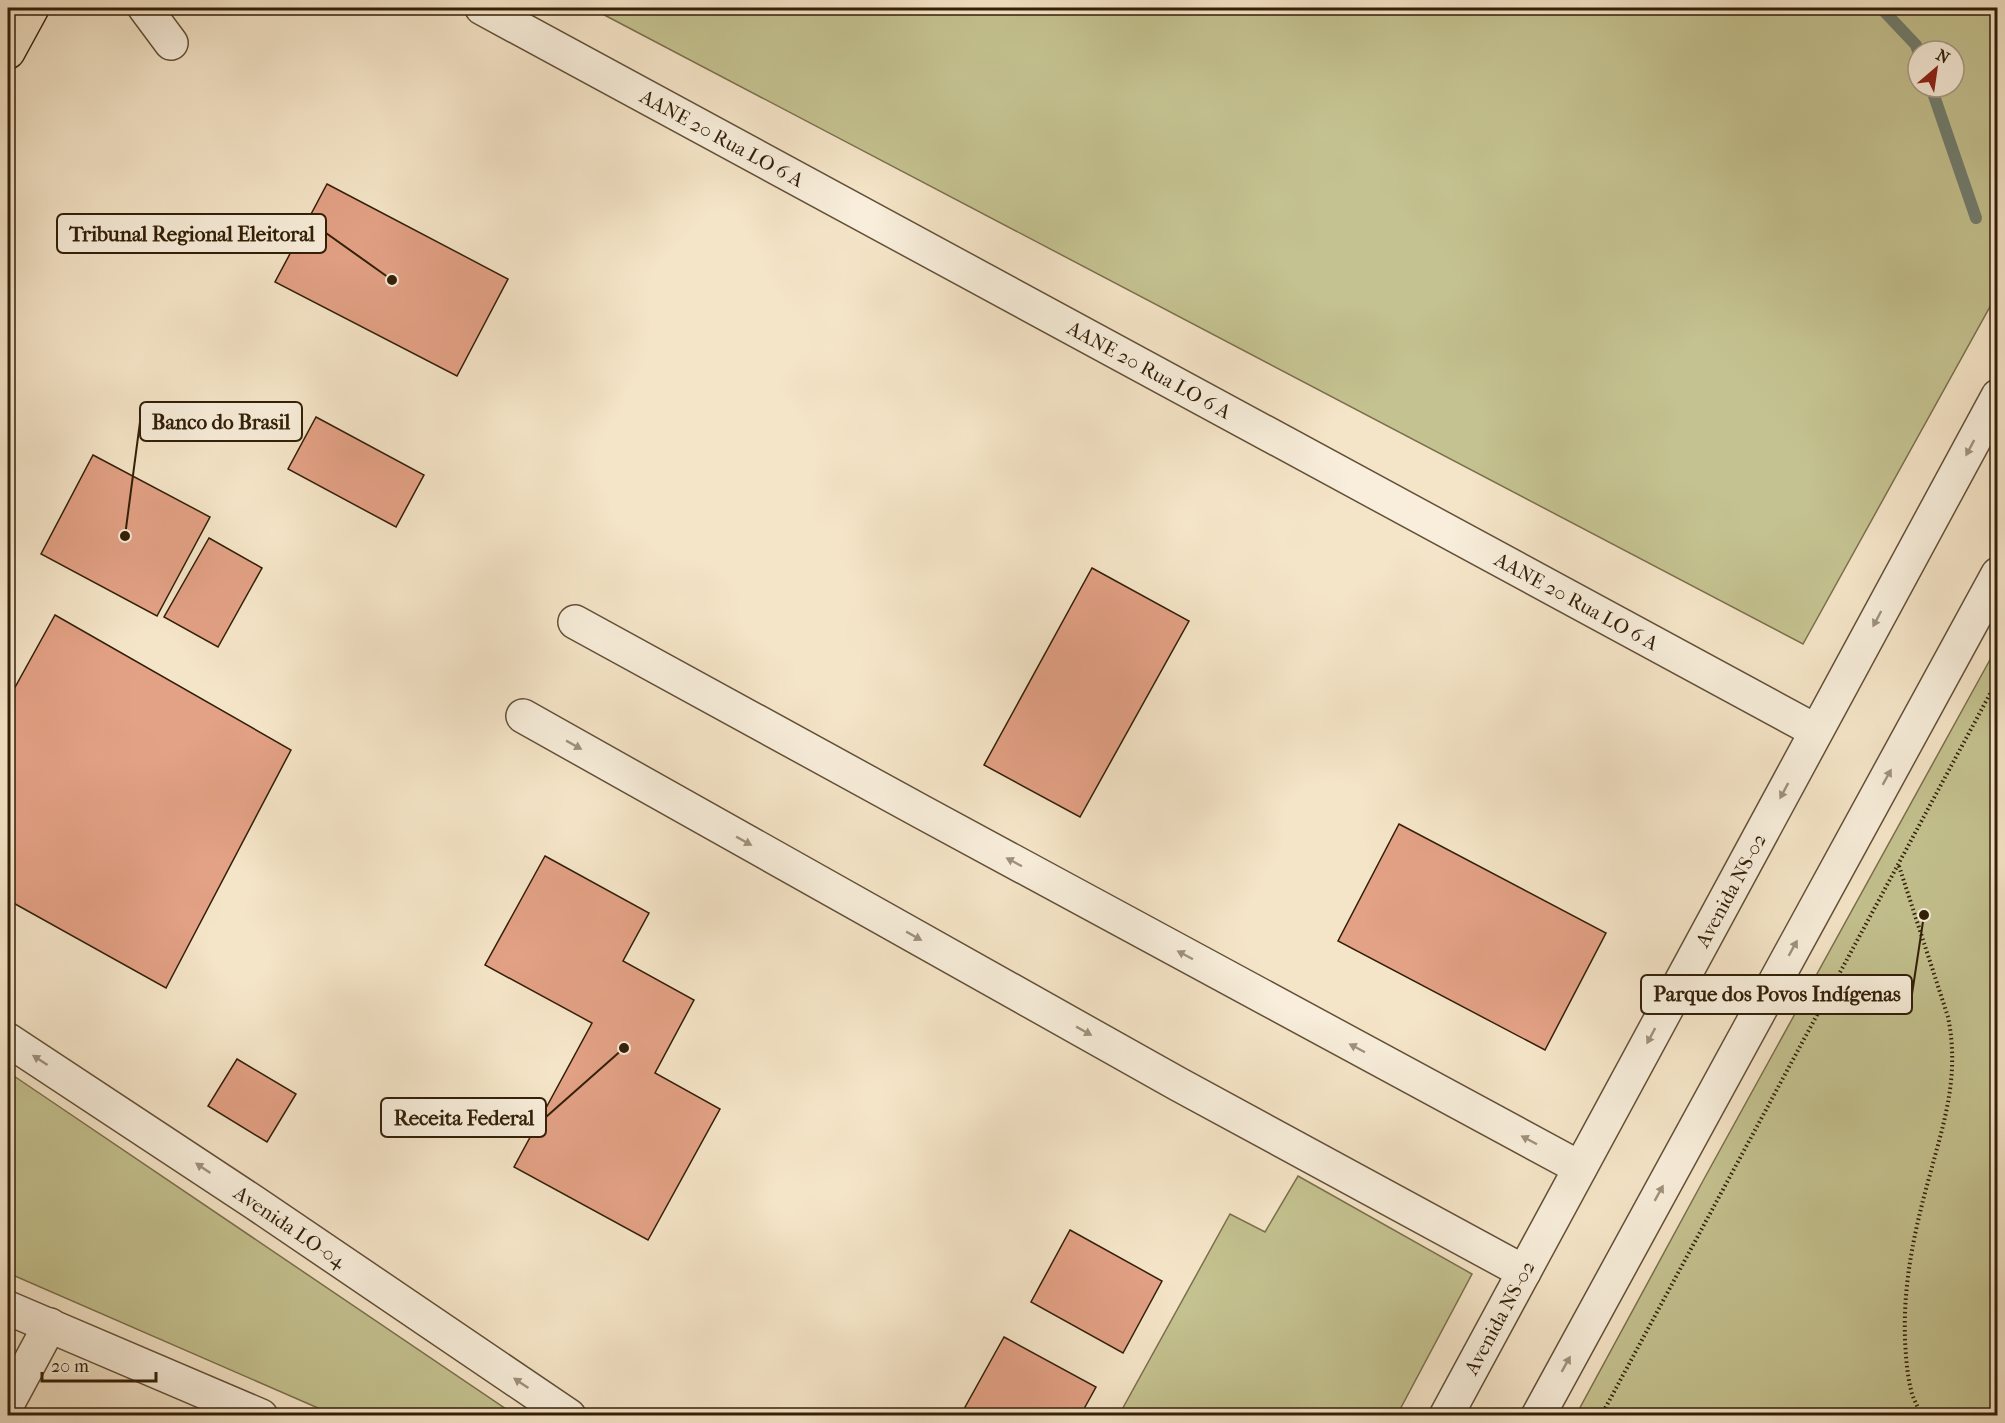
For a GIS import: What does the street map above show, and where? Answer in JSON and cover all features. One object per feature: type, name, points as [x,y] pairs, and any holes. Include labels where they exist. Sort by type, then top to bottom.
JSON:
[{"type":"main road","points":[[8,52],[32,8]]},
{"type":"street","points":[[145,8],[171,43]]},
{"type":"street","name":"AANE 20 Rua LO 6 A","points":[[482,8],[1816,731]]},
{"type":"street","name":"Avenida NS-02","points":[[1446,1416],[1998,396]]},
{"type":"street","points":[[1538,1416],[1998,574]]},
{"type":"street","points":[[574,622],[1580,1168]]},
{"type":"street","points":[[523,716],[1168,1078],[1524,1272]]},
{"type":"street","name":"Avenida LO-04","points":[[8,1040],[237,1191],[569,1416]]},
{"type":"street","points":[[8,1308],[261,1416]]},
{"type":"street","points":[[8,1403],[50,1325]]},
{"type":"path","points":[[1601,1416],[1998,679]]},
{"type":"path","points":[[1899,865],[1948,1017],[1953,1040],[1950,1099],[1912,1243],[1906,1286],[1906,1364],[1911,1391],[1922,1416]]},
{"type":"shaded area","points":[[591,8],[1997,8],[1997,294],[1803,644]]},
{"type":"shaded area","points":[[1997,647],[1997,1415],[1576,1415],[1704,1179]]},
{"type":"shaded area","points":[[8,1072],[515,1415],[334,1415],[8,1273]]},
{"type":"shaded area","points":[[1298,1176],[1472,1274],[1397,1415],[1119,1415],[1230,1214],[1265,1232]]},
{"type":"building","points":[[327,184],[508,279],[457,376],[275,282]]},
{"type":"building","points":[[316,417],[424,475],[396,527],[288,469]]},
{"type":"building","points":[[93,455],[210,517],[157,616],[41,554]]},
{"type":"building","points":[[209,538],[262,568],[218,647],[164,617]]},
{"type":"building","points":[[1092,568],[1189,621],[1080,817],[984,765]]},
{"type":"building","points":[[55,615],[291,750],[166,988],[8,900],[8,700]]},
{"type":"building","points":[[1399,824],[1606,933],[1545,1050],[1338,941]]},
{"type":"building","points":[[545,856],[649,913],[623,961],[694,1000],[655,1073],[720,1109],[648,1240],[514,1167],[592,1023],[485,965]]},
{"type":"building","points":[[237,1059],[296,1094],[267,1142],[208,1106]]},
{"type":"building","points":[[1070,1230],[1162,1281],[1123,1353],[1031,1302]]},
{"type":"building","points":[[1004,1337],[1096,1387],[1080,1416],[976,1416],[964,1409]]},
{"type":"waterway","points":[[1881,8],[1910,39]]},
{"type":"waterway","points":[[1935,99],[1976,218]]},
{"type":"place","name":"Tribunal Regional Eleitoral","points":[[392,280]]},
{"type":"place","name":"Banco do Brasil","points":[[125,536]]},
{"type":"place","name":"Parque dos Povos Indígenas","points":[[1924,915]]},
{"type":"place","name":"Receita Federal","points":[[624,1048]]}]
